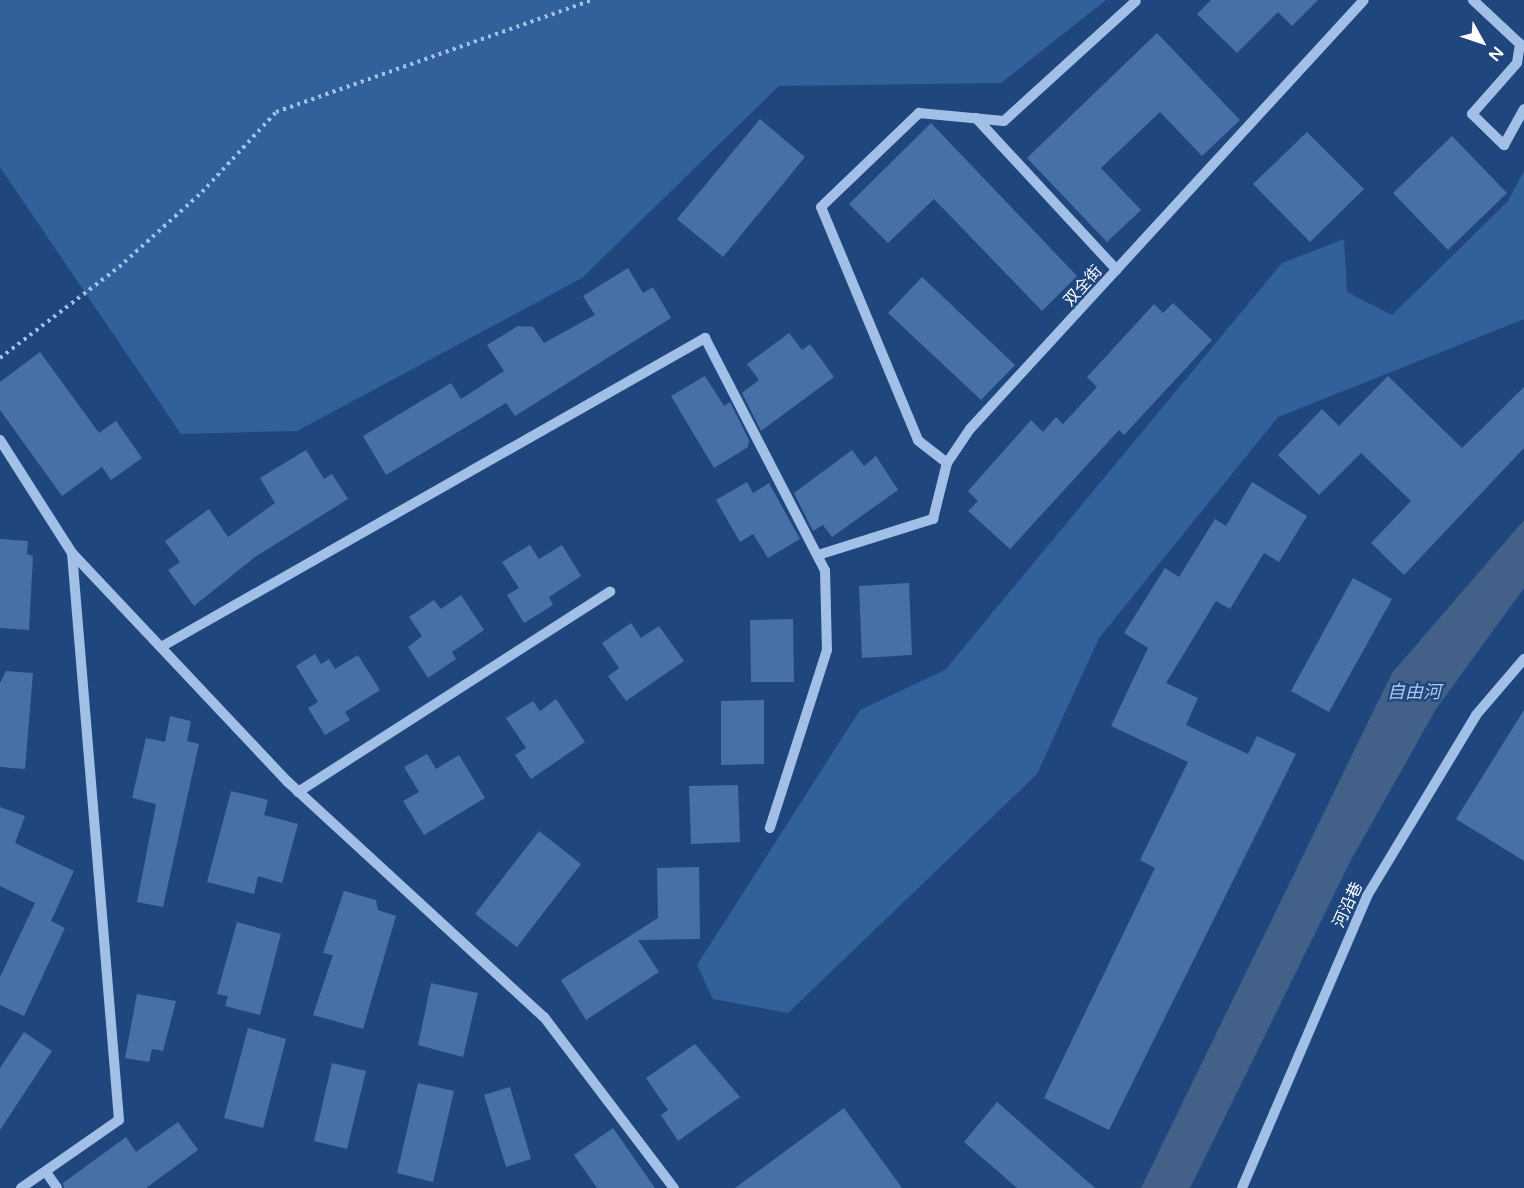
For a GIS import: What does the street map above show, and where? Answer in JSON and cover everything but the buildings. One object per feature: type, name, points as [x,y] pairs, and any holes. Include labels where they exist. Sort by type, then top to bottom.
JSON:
[{"type":"street","name":"双全街","points":[[818,555],[933,519],[947,463],[970,429],[1364,0]]},
{"type":"street","points":[[1473,0],[1520,44],[1520,66],[1472,114],[1503,145],[1524,109]]},
{"type":"street","points":[[947,463],[918,440],[821,207],[920,113],[1004,121],[1136,1]]},
{"type":"street","points":[[976,118],[1117,270]]},
{"type":"street","points":[[161,647],[705,338],[825,570],[827,650],[770,828]]},
{"type":"street","points":[[0,440],[72,553],[298,792],[544,1017],[674,1188]]},
{"type":"street","points":[[21,1188],[119,1120],[72,553]]},
{"type":"street","points":[[298,792],[610,592]]},
{"type":"street","name":"河沿巷","points":[[1242,1188],[1367,896],[1476,715],[1524,659]]},
{"type":"street","points":[[46,1172],[57,1188]]},
{"type":"path","points":[[0,358],[119,267],[202,192],[276,112],[593,0]]},
{"type":"shaded area","points":[[0,0],[1106,0],[1001,83],[779,86],[582,278],[297,431],[181,434],[0,167]]},
{"type":"shaded area","points":[[1524,171],[1524,319],[1278,417],[1099,638],[1037,774],[788,1013],[713,999],[697,965],[860,710],[945,670],[1282,263],[1344,239],[1347,292],[1392,315],[1508,201]]},
{"type":"water","name":"自由河","points":[[1524,520],[1524,588],[1436,709],[1351,860],[1190,1188],[1141,1188],[1392,673]]}]
